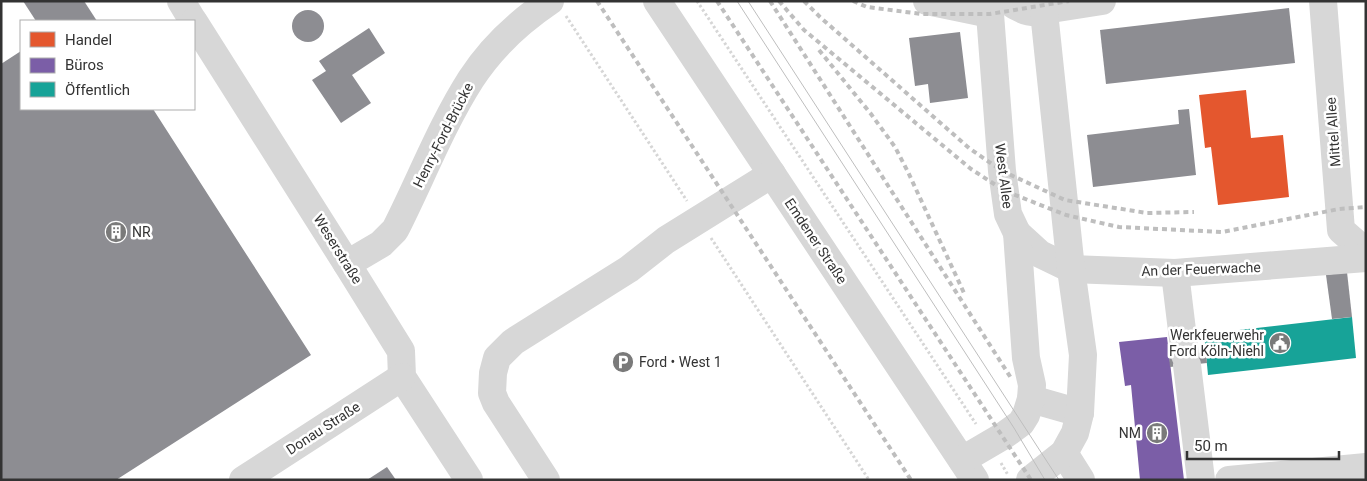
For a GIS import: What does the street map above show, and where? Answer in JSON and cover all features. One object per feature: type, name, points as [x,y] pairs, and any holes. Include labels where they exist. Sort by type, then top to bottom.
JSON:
[{"type":"street","name":"Weserstraße","points":[[180,1],[193,20]]},
{"type":"street","name":"Henry-Ford-Brücke","points":[[347,264],[381,244],[395,230],[457,103],[472,78],[513,29],[550,1]]},
{"type":"street","name":"Emdener Straße","points":[[657,1],[969,470]]},
{"type":"street","points":[[927,1],[1002,5],[1031,13],[1102,1]]},
{"type":"street","name":"Mittel Allee","points":[[1323,1],[1341,230],[1366,252]]},
{"type":"street","name":"West Allee","points":[[1002,5],[992,62],[1008,214],[1017,233],[1026,358],[1032,385],[1032,399]]},
{"type":"street","points":[[1030,480],[1064,453],[1075,433],[1080,413],[1083,355],[1071,269],[1053,8]]},
{"type":"street","name":"Weserstraße","points":[[195,24],[401,351],[402,377]]},
{"type":"street","points":[[546,480],[496,403],[492,393],[493,373],[497,358],[513,342],[628,269],[666,240],[772,174]]},
{"type":"street","name":"An der Feuerwache","points":[[1017,233],[1040,254],[1071,269],[1175,273],[1366,258]]},
{"type":"street","points":[[1175,273],[1201,480]]},
{"type":"street","points":[[402,377],[470,480]]},
{"type":"street","name":"Donau Straße","points":[[243,480],[402,377]]},
{"type":"street","points":[[969,470],[989,444],[1022,423],[1032,399],[1080,413]]},
{"type":"street","points":[[1064,453],[1081,480]]},
{"type":"street","points":[[1229,480],[1366,467]]},
{"type":"path","points":[[697,1],[1011,480]]},
{"type":"building: Handel","points":[[1246,90],[1251,138],[1283,135],[1289,197],[1218,205],[1211,147],[1205,148],[1199,95]]},
{"type":"building: Büros","name":"NM","points":[[1167,337],[1184,480],[1140,480],[1131,385],[1125,386],[1119,342]]},
{"type":"building: Öffentlich","name":"Werkfeuerwehr Ford Köln-Niehl","points":[[1352,317],[1356,358],[1208,375],[1204,334]]},
{"type":"building: Industrie","points":[[23,1],[84,1],[96,20],[35,20]]},
{"type":"building: Industrie","points":[[1289,8],[1295,63],[1106,84],[1100,30]]},
{"type":"building: Industrie","points":[[308,10],[319,15],[324,26],[319,37],[308,42],[297,37],[292,26],[297,15]]},
{"type":"building: Industrie","points":[[369,28],[385,53],[352,75],[371,103],[341,123],[312,80],[326,71],[319,61]]},
{"type":"building: Industrie","points":[[960,32],[968,98],[930,103],[928,84],[915,86],[909,38]]},
{"type":"building: Industrie","name":"NR","points":[[20,52],[20,110],[154,110],[311,355],[116,480],[1,480],[1,64]]},
{"type":"building: Industrie","points":[[1189,109],[1196,175],[1093,187],[1087,135],[1179,124],[1178,110]]},
{"type":"building: Industrie","points":[[1347,272],[1352,317],[1332,319],[1326,275]]},
{"type":"building: Industrie","points":[[1206,352],[1207,363],[1170,367],[1169,356]]},
{"type":"building: Industrie","points":[[387,467],[396,480],[367,480]]},
{"type":"tram line","points":[[737,1],[1014,428],[1045,480]]},
{"type":"tram line","points":[[748,1],[1059,480]]},
{"type":"railway","points":[[597,1],[911,480]]},
{"type":"railway","points":[[717,1],[1031,480]]},
{"type":"railway","points":[[770,1],[1011,378]]},
{"type":"railway","points":[[779,1],[804,30],[971,169],[1005,191],[1066,215],[1119,227],[1222,232],[1339,209],[1366,207]]},
{"type":"railway","points":[[804,1],[969,148],[1002,171],[1065,200],[1147,213],[1194,212]]},
{"type":"railway","points":[[853,1],[867,7],[922,14],[990,14],[1069,1]]},
{"type":"railway","points":[[819,50],[895,147],[964,293]]},
{"type":"place","name":"NR","points":[[116,232]]},
{"type":"place","name":"Werkfeuerwehr Ford Köln-Niehl","points":[[1280,343]]},
{"type":"place","name":"Ford • West 1","points":[[623,362]]},
{"type":"place","name":"NM","points":[[1157,433]]}]
